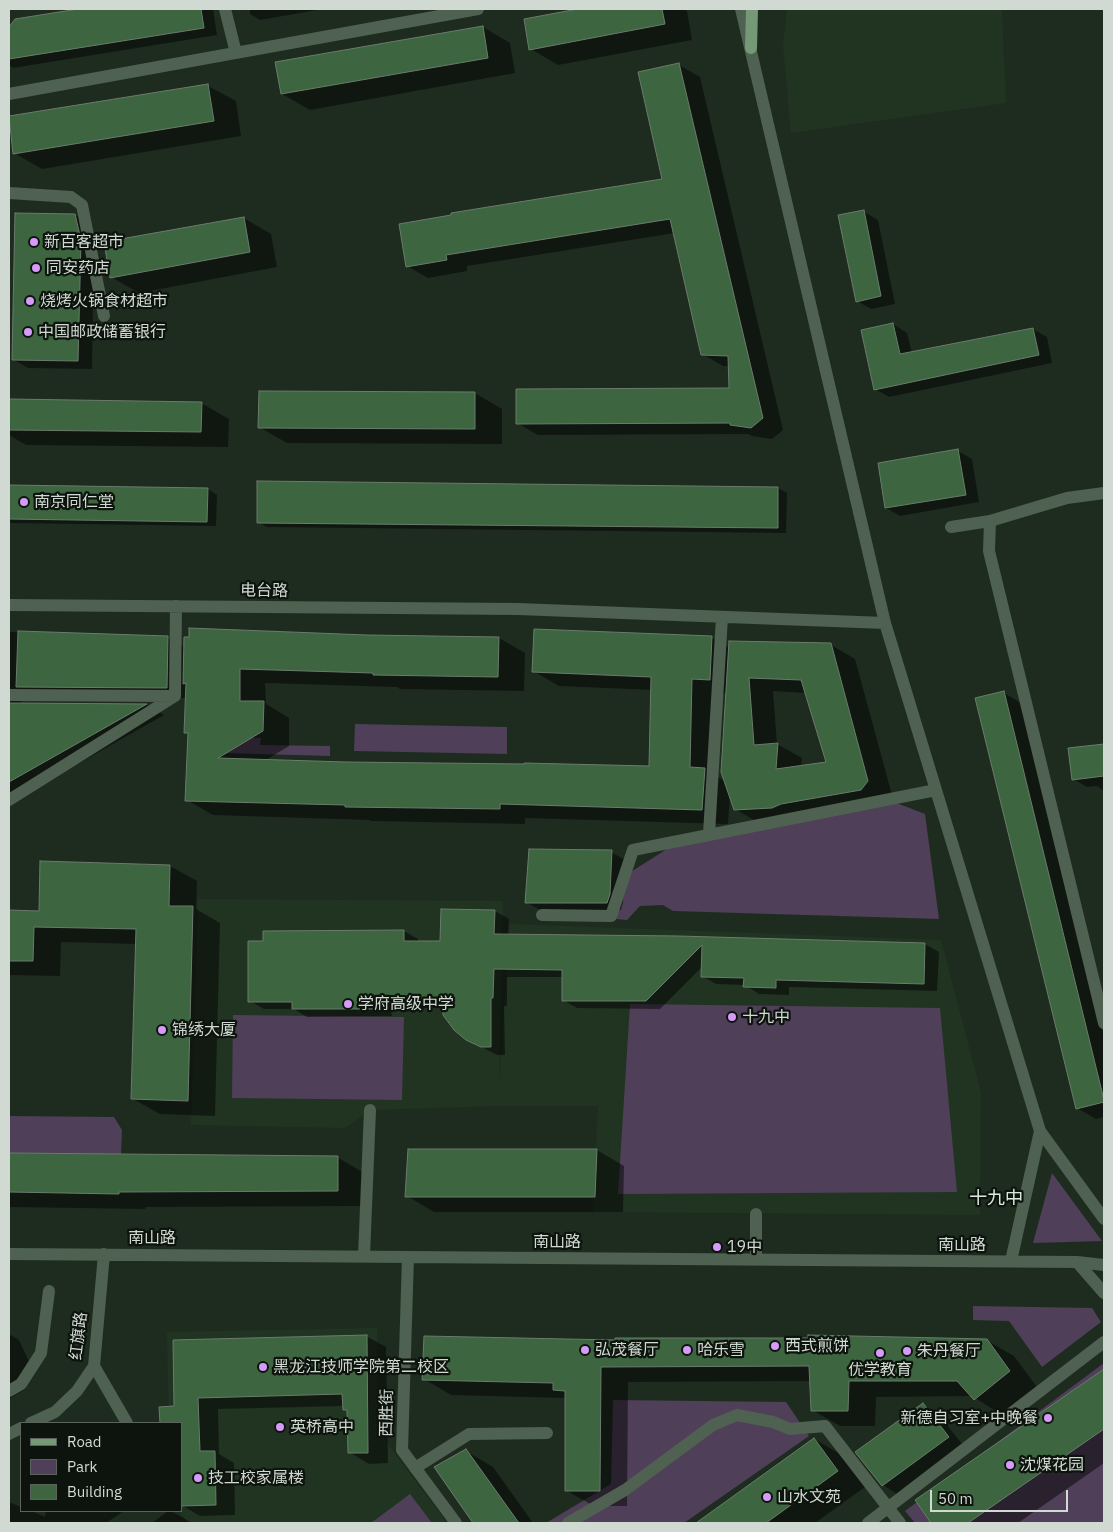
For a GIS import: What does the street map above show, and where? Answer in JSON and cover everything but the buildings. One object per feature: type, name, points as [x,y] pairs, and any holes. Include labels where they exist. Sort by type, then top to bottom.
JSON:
[{"type":"main road","points":[[751,48],[752,9]]},
{"type":"street","points":[[225,9],[236,53]]},
{"type":"street","points":[[9,94],[478,9]]},
{"type":"street","points":[[742,9],[885,623],[1040,1131],[1104,1219]]},
{"type":"street","points":[[751,48],[758,9]]},
{"type":"street","points":[[9,194],[71,197],[82,205],[104,316]]},
{"type":"street","points":[[951,527],[990,521],[1068,498],[1104,494]]},
{"type":"street","points":[[990,521],[989,552],[1104,1022]]},
{"type":"street","name":"电台路","points":[[9,605],[518,609],[885,623]]},
{"type":"street","points":[[175,696],[176,606]]},
{"type":"street","points":[[709,834],[722,617]]},
{"type":"street","points":[[9,695],[175,696]]},
{"type":"street","points":[[9,800],[175,696]]},
{"type":"street","points":[[542,915],[611,916],[633,850],[936,790]]},
{"type":"street","points":[[364,1256],[370,1110]]},
{"type":"street","points":[[1011,1262],[1040,1131]]},
{"type":"street","points":[[756,1214],[756,1259]]},
{"type":"street","name":"南山路","points":[[9,1254],[1077,1262],[1104,1265]]},
{"type":"street","name":"红旗路","points":[[33,1422],[55,1412],[77,1391],[94,1366],[104,1254]]},
{"type":"street","name":"西胜街","points":[[408,1257],[402,1450],[456,1523]]},
{"type":"street","points":[[1077,1262],[1104,1293]]},
{"type":"street","points":[[9,1391],[21,1384],[41,1353],[50,1291]]},
{"type":"street","points":[[868,1523],[1104,1342]]},
{"type":"street","points":[[94,1366],[127,1422]]},
{"type":"street","points":[[568,1523],[625,1490],[713,1425],[737,1415],[773,1422],[790,1429],[825,1426],[900,1523]]},
{"type":"street","points":[[415,1468],[469,1434],[547,1433]]},
{"type":"shaded area","points":[[787,9],[1002,9],[1006,103],[791,133],[783,46]]},
{"type":"shaded area","name":"十九中","points":[[198,899],[503,901],[499,1088],[510,924],[941,940],[981,1093],[980,1215],[593,1212],[598,1106],[498,1106],[370,1110],[345,1128],[191,1125]]},
{"type":"shaded area","name":"英桥高中","points":[[377,1328],[378,1431],[447,1523],[188,1523],[180,1512],[182,1512],[182,1422],[169,1422],[167,1332]]},
{"type":"green space","points":[[355,724],[507,727],[507,754],[354,751]]},
{"type":"green space","points":[[224,738],[261,738],[260,745],[330,746],[330,756],[223,753]]},
{"type":"green space","points":[[894,802],[925,814],[939,919],[673,911],[663,905],[640,906],[627,920],[616,919],[629,873],[667,849]]},
{"type":"green space","points":[[630,1004],[940,1008],[957,1192],[618,1194]]},
{"type":"green space","points":[[233,1015],[404,1017],[402,1100],[232,1098]]},
{"type":"green space","points":[[9,1116],[114,1117],[122,1130],[121,1155],[9,1153]]},
{"type":"green space","points":[[1052,1173],[1102,1241],[1033,1243]]},
{"type":"green space","points":[[973,1306],[1092,1308],[1101,1322],[1042,1367],[1009,1321],[973,1320]]},
{"type":"green space","points":[[1104,1363],[1104,1523],[915,1523],[905,1511]]},
{"type":"green space","points":[[613,1400],[786,1402],[809,1436],[684,1523],[546,1523],[611,1484]]},
{"type":"green space","points":[[410,1494],[432,1523],[371,1523]]},
{"type":"place","name":"新百客超市","points":[[34,242]]},
{"type":"place","name":"同安药店","points":[[36,268]]},
{"type":"place","name":"烧烤火锅食材超市","points":[[30,301]]},
{"type":"place","name":"中国邮政储蓄银行","points":[[28,332]]},
{"type":"place","name":"南京同仁堂","points":[[24,502]]},
{"type":"place","name":"学府高级中学","points":[[348,1004]]},
{"type":"place","name":"十九中","points":[[732,1017]]},
{"type":"place","name":"锦绣大厦","points":[[162,1030]]},
{"type":"place","name":"19中","points":[[717,1247]]},
{"type":"place","name":"西式煎饼","points":[[775,1346]]},
{"type":"place","name":"弘茂餐厅","points":[[585,1350]]},
{"type":"place","name":"哈乐雪","points":[[687,1350]]},
{"type":"place","name":"朱丹餐厅","points":[[907,1351]]},
{"type":"place","name":"优学教育","points":[[880,1353]]},
{"type":"place","name":"黑龙江技师学院第二校区","points":[[263,1367]]},
{"type":"place","name":"新德自习室+中晚餐","points":[[1048,1418]]},
{"type":"place","name":"英桥高中","points":[[280,1427]]},
{"type":"place","name":"沈煤花园","points":[[1010,1465]]},
{"type":"place","name":"技工校家属楼","points":[[198,1478]]},
{"type":"place","name":"山水文苑","points":[[767,1497]]},
{"type":"district","name":"十九中","points":[[996,1199]]}]
